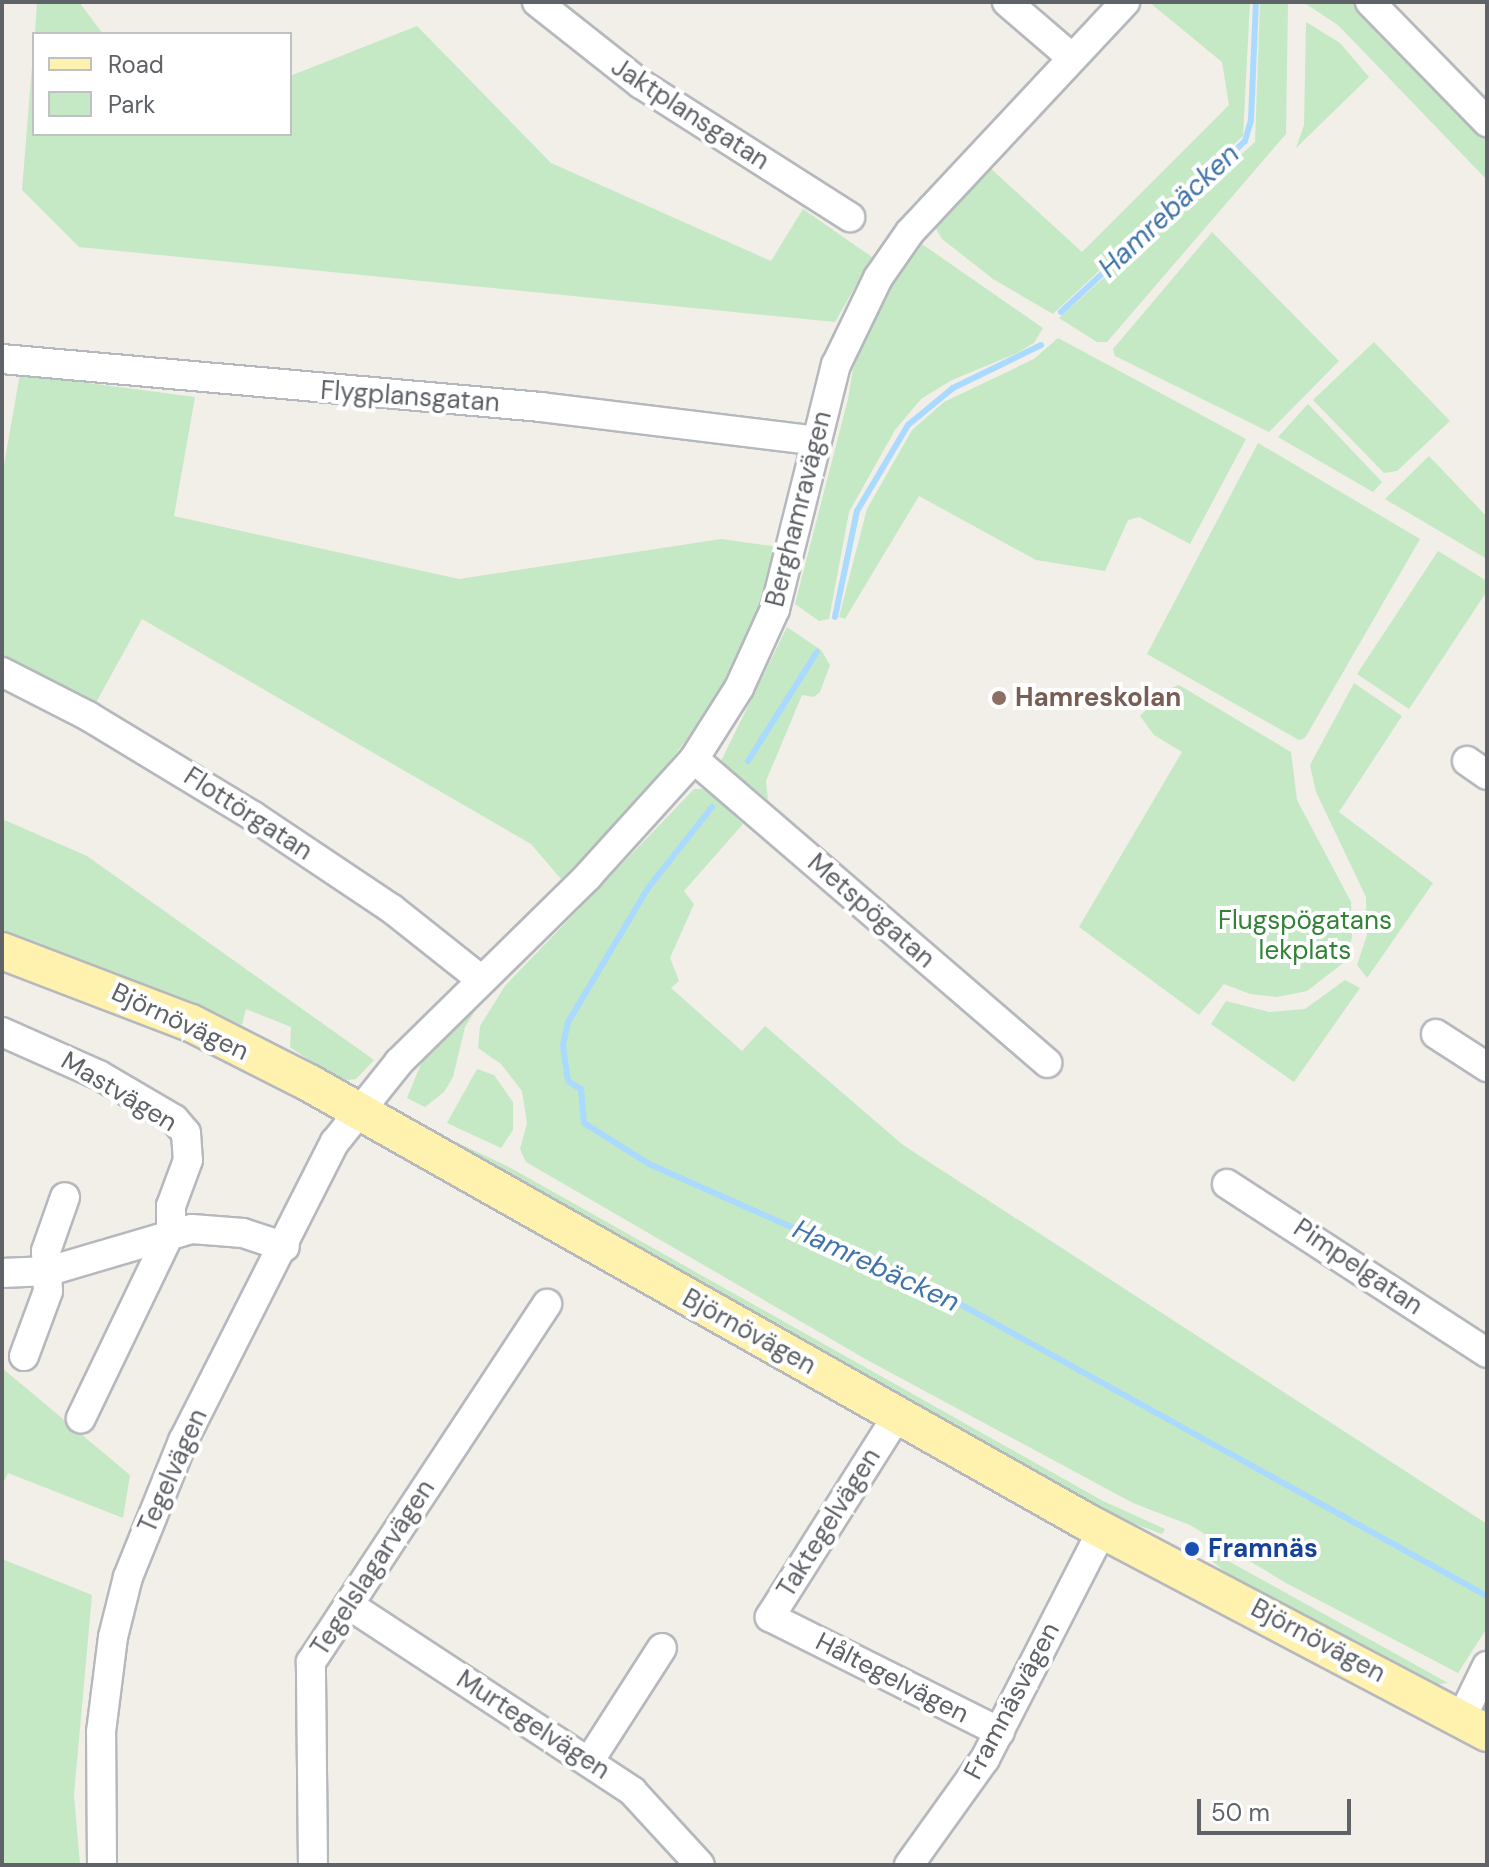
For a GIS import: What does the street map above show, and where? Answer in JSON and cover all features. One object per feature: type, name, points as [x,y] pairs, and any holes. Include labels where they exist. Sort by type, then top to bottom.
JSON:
[{"type":"main road","name":"Björnövägen","points":[[2,951],[191,1023],[360,1111],[1102,1530],[1474,1726]]},
{"type":"street","name":"Jaktplansgatan","points":[[537,2],[641,84],[850,217]]},
{"type":"street","points":[[1007,2],[1071,57]]},
{"type":"street","name":"Berghamravägen","points":[[360,1111],[479,978],[588,876],[694,759],[739,688],[775,609],[836,365],[878,278],[910,232],[1125,2]]},
{"type":"street","points":[[1370,2],[1487,122]]},
{"type":"street","name":"Flygplansgatan","points":[[2,359],[541,407],[816,441]]},
{"type":"street","name":"Flottörgatan","points":[[2,672],[88,716],[253,816],[392,909],[479,978]]},
{"type":"street","name":"Metspögatan","points":[[694,759],[1047,1063]]},
{"type":"street","name":"Mastvägen","points":[[2,1032],[99,1075],[174,1119],[186,1133],[188,1160],[171,1206],[171,1231],[81,1418]]},
{"type":"street","points":[[1436,1034],[1487,1067]]},
{"type":"street","name":"Tegelvägen","points":[[102,1865],[101,1732],[113,1637],[128,1577],[183,1441],[285,1247],[335,1142],[360,1111]]},
{"type":"street","name":"Pimpelgatan","points":[[1227,1184],[1487,1353]]},
{"type":"street","points":[[24,1356],[48,1291],[50,1231],[65,1197]]},
{"type":"street","points":[[2,1273],[49,1271],[171,1231],[215,1228],[285,1247]]},
{"type":"street","name":"Tegelslagarvägen","points":[[313,1865],[311,1662],[547,1304]]},
{"type":"street","name":"Taktegelvägen","points":[[784,1624],[770,1617],[897,1416]]},
{"type":"street","name":"Framnäsvägen","points":[[909,1865],[958,1800],[1000,1732],[1102,1530]]},
{"type":"street","name":"Murtegelvägen","points":[[349,1605],[590,1760],[632,1791],[700,1865]]},
{"type":"street","name":"Håltegelvägen","points":[[784,1624],[1000,1732]]},
{"type":"street","points":[[590,1760],[662,1648]]},
{"type":"street","points":[[1474,1726],[1487,1666]]},
{"type":"green space","points":[[37,2],[79,2],[102,32],[35,32]]},
{"type":"green space","points":[[1149,2],[1250,2],[1243,136],[1053,314],[993,279],[942,239],[935,227],[988,166],[1082,252],[1229,105],[1222,62]]},
{"type":"green space","points":[[1260,2],[1288,2],[1286,134],[1107,342],[1097,342],[1059,318],[1255,142]]},
{"type":"green space","points":[[1303,2],[1352,2],[1487,138],[1487,180],[1338,25]]},
{"type":"green space","points":[[1306,22],[1340,43],[1369,77],[1296,148],[1304,125]]},
{"type":"green space","points":[[417,26],[551,163],[771,261],[803,209],[872,257],[835,322],[79,247],[22,190],[32,66],[32,136],[292,136],[292,75]]},
{"type":"green space","points":[[1212,232],[1339,361],[1269,432],[1115,356],[1113,349]]},
{"type":"green space","points":[[919,242],[1043,328],[1034,343],[1017,353],[952,380],[921,399],[895,430],[849,512],[829,619],[819,621],[795,604],[848,399],[857,345],[876,298]]},
{"type":"green space","points":[[1058,338],[1246,439],[1190,544],[1139,517],[1128,520],[1105,571],[1036,560],[919,496],[845,619],[839,617],[867,509],[912,430],[944,402],[1034,359]]},
{"type":"green space","points":[[1374,342],[1450,421],[1397,471],[1384,473],[1313,400]]},
{"type":"green space","points":[[20,374],[195,397],[174,516],[459,579],[721,539],[779,547],[753,627],[716,702],[629,813],[561,879],[531,844],[142,619],[93,708],[2,661],[2,476]]},
{"type":"green space","points":[[1308,404],[1382,482],[1373,492],[1278,437]]},
{"type":"green space","points":[[1258,443],[1420,539],[1305,738],[1299,740],[1147,654]]},
{"type":"green space","points":[[1429,456],[1487,517],[1487,559],[1385,499]]},
{"type":"green space","points":[[1438,551],[1487,581],[1487,591],[1409,709],[1357,674]]},
{"type":"green space","points":[[787,627],[821,650],[830,665],[820,692],[814,697],[802,695],[766,781],[768,800],[721,761]]},
{"type":"green space","points":[[1354,683],[1402,716],[1339,812],[1433,883],[1367,978],[1357,965],[1367,935],[1366,897],[1316,792],[1310,765]]},
{"type":"green space","name":"Flugspögatans lekplats","points":[[1179,685],[1291,752],[1297,800],[1351,902],[1352,938],[1342,964],[1307,991],[1277,997],[1250,994],[1224,984],[1199,1015],[1079,927],[1182,752],[1154,735],[1140,716],[1164,691]]},
{"type":"green space","points":[[694,789],[706,789],[743,824],[684,891],[694,904],[670,958],[679,981],[671,988],[742,1051],[765,1026],[903,1145],[1487,1524],[1487,1628],[1458,1673],[1286,1583],[1190,1525],[1133,1503],[869,1361],[526,1162],[520,1149],[527,1123],[522,1091],[501,1064],[478,1048],[480,1026],[505,986]]},
{"type":"green space","points":[[2,819],[87,856],[374,1060],[356,1079],[340,1081],[290,1047],[291,1027],[246,1009],[242,1025],[41,946],[2,936]]},
{"type":"green space","points":[[1345,980],[1360,988],[1294,1082],[1211,1024],[1226,1001],[1269,1012],[1305,1009]]},
{"type":"green space","points":[[489,989],[465,1027],[453,1077],[444,1092],[425,1107],[407,1098],[423,1059]]},
{"type":"green space","points":[[477,1069],[494,1075],[513,1102],[513,1130],[501,1148],[447,1123]]},
{"type":"green space","points":[[458,1143],[507,1166],[1103,1501],[1165,1529],[1162,1534],[1097,1510],[454,1147]]},
{"type":"green space","points":[[2,1368],[130,1475],[123,1518],[8,1473],[2,1486]]},
{"type":"green space","points":[[1210,1553],[1448,1683],[1428,1686],[1240,1584],[1208,1558]]},
{"type":"green space","points":[[2,1559],[92,1595],[74,1795],[80,1865],[2,1865]]},
{"type":"waterway","name":"Hamrebäcken","points":[[1061,312],[1245,141],[1251,120],[1256,2]]},
{"type":"waterway","name":"Hamrebäcken","points":[[835,617],[857,511],[908,425],[953,388],[1041,345]]},
{"type":"waterway","name":"Hamrebäcken","points":[[748,761],[817,652]]},
{"type":"waterway","name":"Hamrebäcken","points":[[712,807],[648,888],[568,1022],[563,1046],[568,1081],[581,1089],[584,1123],[649,1164],[940,1293],[1487,1596]]},
{"type":"place","name":"Hamreskolan","points":[[999,698]]},
{"type":"place","name":"Framnäs","points":[[1192,1549]]}]
